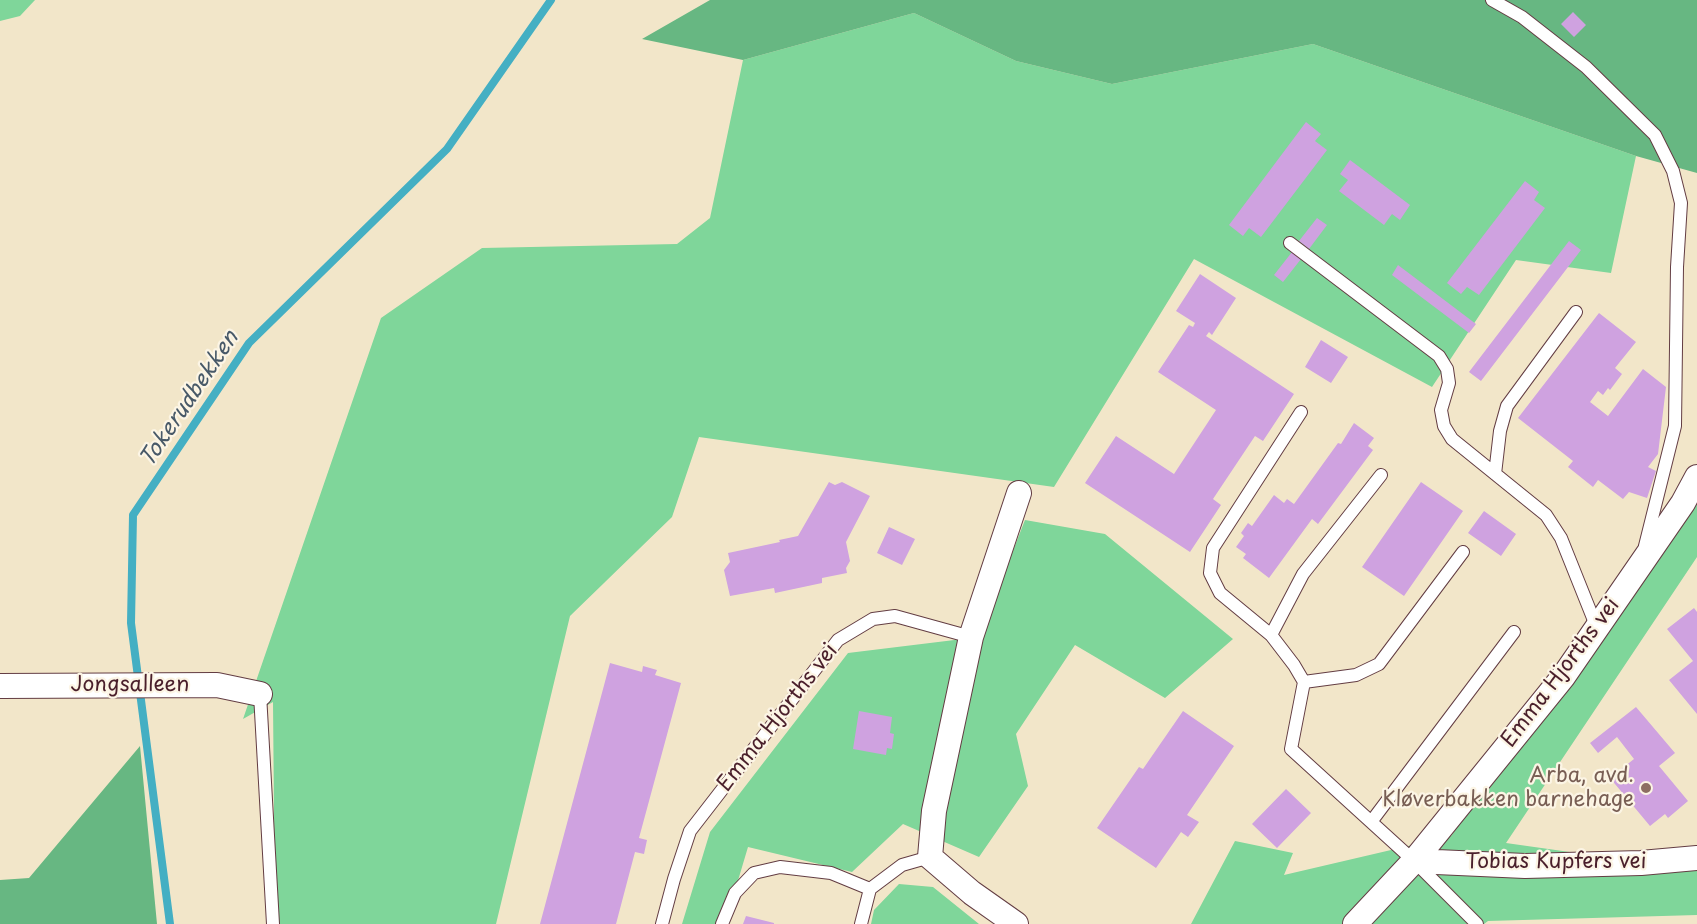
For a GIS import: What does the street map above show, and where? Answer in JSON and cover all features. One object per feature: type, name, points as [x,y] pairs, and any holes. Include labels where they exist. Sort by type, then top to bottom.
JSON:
[{"type":"street","name":"Emma Hjorths vei","points":[[1355,924],[1414,861],[1563,677],[1683,503],[1697,477]]},
{"type":"street","points":[[1016,924],[972,894],[930,857],[934,811],[971,637],[1018,493]]},
{"type":"street","name":"Jongsalleen","points":[[0,686],[217,686],[260,694]]},
{"type":"street","name":"Tobias Kupfers vei","points":[[1414,861],[1525,866],[1641,863],[1697,858]]},
{"type":"lane","points":[[1492,0],[1522,17],[1593,75],[1655,135],[1673,171],[1681,203],[1677,267],[1675,426],[1639,568]]},
{"type":"lane","points":[[1290,243],[1439,356],[1447,369],[1449,383],[1441,410],[1444,426],[1452,439],[1546,515],[1561,538],[1597,628]]},
{"type":"lane","points":[[1495,474],[1500,431],[1507,406],[1576,312]]},
{"type":"lane","points":[[1301,412],[1213,548],[1210,573],[1220,593],[1271,635],[1304,682],[1291,749],[1414,861],[1477,924]]},
{"type":"lane","points":[[1271,635],[1303,574],[1381,475]]},
{"type":"lane","points":[[1304,682],[1356,675],[1379,664],[1463,552]]},
{"type":"lane","name":"Emma Hjorths vei","points":[[662,924],[690,831],[838,640],[873,619],[895,616],[971,637]]},
{"type":"lane","points":[[1371,822],[1514,632]]},
{"type":"lane","points":[[260,694],[273,924]]},
{"type":"lane","points":[[861,924],[870,889],[902,865],[930,857]]},
{"type":"lane","points":[[722,924],[735,893],[754,873],[780,867],[831,873],[870,889]]},
{"type":"green space","points":[[0,0],[35,0],[20,16],[0,21]]},
{"type":"green space","points":[[710,0],[1697,0],[1697,173],[1636,156],[1313,44],[1112,84],[1016,61],[914,13],[743,60],[642,39]]},
{"type":"green space","points":[[914,13],[1016,61],[1112,84],[1313,44],[1636,156],[1611,273],[1516,260],[1432,387],[1194,259],[1054,487],[699,437],[672,517],[570,616],[496,924],[275,924],[273,702],[243,719],[381,318],[482,248],[677,244],[710,218],[743,60]]},
{"type":"green space","points":[[1697,485],[1697,557],[1506,843],[1697,870],[1697,915],[1488,921],[1484,924],[1191,924],[1235,841],[1293,853],[1284,875],[1451,836],[1649,561]]},
{"type":"green space","points":[[1025,520],[1105,534],[1233,639],[1165,698],[1075,645],[1016,734],[1028,786],[979,857],[903,824],[852,872],[748,847],[725,924],[682,924],[710,832],[848,653],[979,637]]},
{"type":"green space","points":[[140,746],[157,924],[0,924],[0,880],[29,878]]},
{"type":"green space","points":[[899,884],[933,887],[979,924],[871,924],[874,910]]},
{"type":"building","points":[[1573,12],[1586,25],[1574,37],[1561,24]]},
{"type":"building","points":[[1306,122],[1321,134],[1315,141],[1327,150],[1261,237],[1249,228],[1243,236],[1229,225]]},
{"type":"building","points":[[1350,160],[1410,205],[1400,220],[1392,214],[1384,225],[1339,191],[1348,180],[1340,174]]},
{"type":"building","points":[[1525,181],[1539,192],[1534,200],[1545,208],[1479,295],[1467,287],[1461,294],[1447,283]]},
{"type":"building","points":[[1317,218],[1327,225],[1309,249],[1299,241]]},
{"type":"building","points":[[1569,241],[1581,250],[1481,381],[1469,372]]},
{"type":"building","points":[[1292,252],[1301,259],[1283,282],[1274,275]]},
{"type":"building","points":[[1398,265],[1476,324],[1469,333],[1392,275]]},
{"type":"building","points":[[1200,274],[1236,298],[1212,335],[1209,332],[1206,336],[1294,394],[1263,441],[1255,436],[1213,499],[1221,505],[1190,552],[1085,483],[1116,436],[1174,474],[1216,410],[1158,372],[1189,325],[1193,327],[1195,323],[1176,311]]},
{"type":"building","points":[[1599,313],[1636,342],[1615,368],[1622,374],[1610,390],[1608,388],[1603,395],[1598,391],[1590,402],[1608,416],[1643,369],[1666,387],[1658,454],[1648,467],[1656,471],[1647,498],[1629,492],[1623,499],[1598,480],[1593,487],[1568,467],[1573,461],[1518,418]]},
{"type":"building","points":[[1321,340],[1348,357],[1331,383],[1305,367]]},
{"type":"building","points":[[1354,423],[1374,438],[1368,446],[1373,450],[1318,524],[1312,519],[1269,578],[1243,558],[1246,554],[1236,547],[1244,536],[1241,533],[1248,523],[1252,526],[1274,495],[1284,503],[1287,499],[1294,504],[1338,443],[1341,444]]},
{"type":"building","points":[[829,482],[835,485],[842,482],[870,496],[846,542],[850,561],[846,568],[847,573],[822,578],[822,583],[775,593],[774,588],[730,596],[724,570],[730,562],[728,553],[798,536]]},
{"type":"building","points":[[1421,482],[1463,511],[1404,596],[1362,567]]},
{"type":"building","points":[[1484,511],[1516,534],[1501,556],[1468,533]]},
{"type":"building","points":[[889,527],[915,539],[902,565],[877,553]]},
{"type":"building","points":[[1694,608],[1697,612],[1697,714],[1669,680],[1693,661],[1667,629]]},
{"type":"building","points":[[610,663],[642,672],[643,666],[657,670],[655,675],[681,683],[639,838],[647,840],[644,854],[635,852],[616,924],[540,924]]},
{"type":"building","points":[[1636,707],[1675,753],[1659,766],[1688,801],[1668,818],[1665,814],[1650,826],[1610,778],[1634,759],[1617,737],[1598,753],[1590,743]]},
{"type":"building","points":[[859,711],[892,717],[890,733],[894,734],[892,749],[887,748],[886,755],[853,749]]},
{"type":"building","points":[[1183,711],[1234,746],[1187,815],[1199,822],[1188,837],[1181,832],[1156,868],[1097,828],[1139,767],[1143,769]]},
{"type":"building","points":[[1286,789],[1311,813],[1277,848],[1252,824]]},
{"type":"building","points":[[746,916],[774,923],[774,924],[743,924]]},
{"type":"waterway","name":"Tokerudbekken","points":[[170,924],[131,623],[133,515],[249,343],[447,149],[551,0]]},
{"type":"place","name":"Arba, avd. Kløverbakken barnehage","points":[[1646,788]]}]
